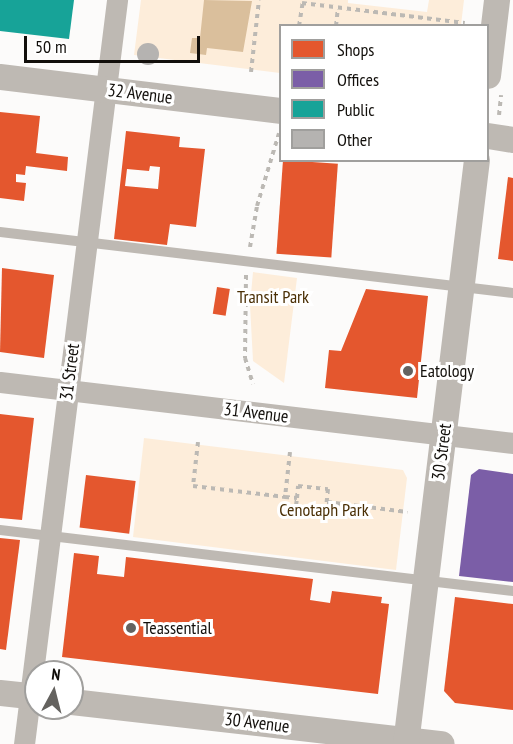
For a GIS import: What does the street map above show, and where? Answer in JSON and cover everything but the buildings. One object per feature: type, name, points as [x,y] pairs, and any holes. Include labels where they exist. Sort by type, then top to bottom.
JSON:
[{"type":"street","name":"31 Street","points":[[37,660],[50,536],[117,0]]},
{"type":"street","points":[[489,68],[497,0]]},
{"type":"street","name":"32 Avenue","points":[[0,77],[279,111]]},
{"type":"street","points":[[489,136],[513,140]]},
{"type":"street","name":"30 Street","points":[[406,742],[477,162]]},
{"type":"street","name":"31 Avenue","points":[[0,382],[513,443]]},
{"type":"street","points":[[0,693],[24,696]]},
{"type":"street","name":"30 Avenue","points":[[84,703],[406,742],[442,744]]},
{"type":"street","name":"31 Street","points":[[24,744],[29,720]]},
{"type":"lane","points":[[0,232],[513,293]]},
{"type":"lane","points":[[0,530],[513,591]]},
{"type":"path","points":[[251,72],[260,0]]},
{"type":"path","points":[[299,24],[302,2],[465,23]]},
{"type":"path","points":[[336,24],[338,8]]},
{"type":"path","points":[[198,442],[193,486],[297,498]]},
{"type":"path","points":[[285,497],[290,452]]},
{"type":"path","points":[[298,486],[328,489],[325,517],[295,514],[297,498],[298,486]]},
{"type":"path","points":[[327,502],[407,512]]},
{"type":"green space","points":[[141,0],[348,0],[348,3],[427,12],[429,0],[464,0],[461,24],[279,24],[279,73],[134,55]]},
{"type":"green space","name":"Transit Park","points":[[253,272],[297,278],[284,383],[253,361],[250,305]]},
{"type":"green space","name":"Cenotaph Park","points":[[144,438],[403,470],[407,478],[396,570],[133,537]]},
{"type":"shaded area","points":[[204,0],[252,1],[243,52],[207,48],[206,55],[190,53],[192,38],[200,38]]},
{"type":"place","name":"Eatology","points":[[408,371]]},
{"type":"place","name":"Teassential","points":[[131,628]]}]
